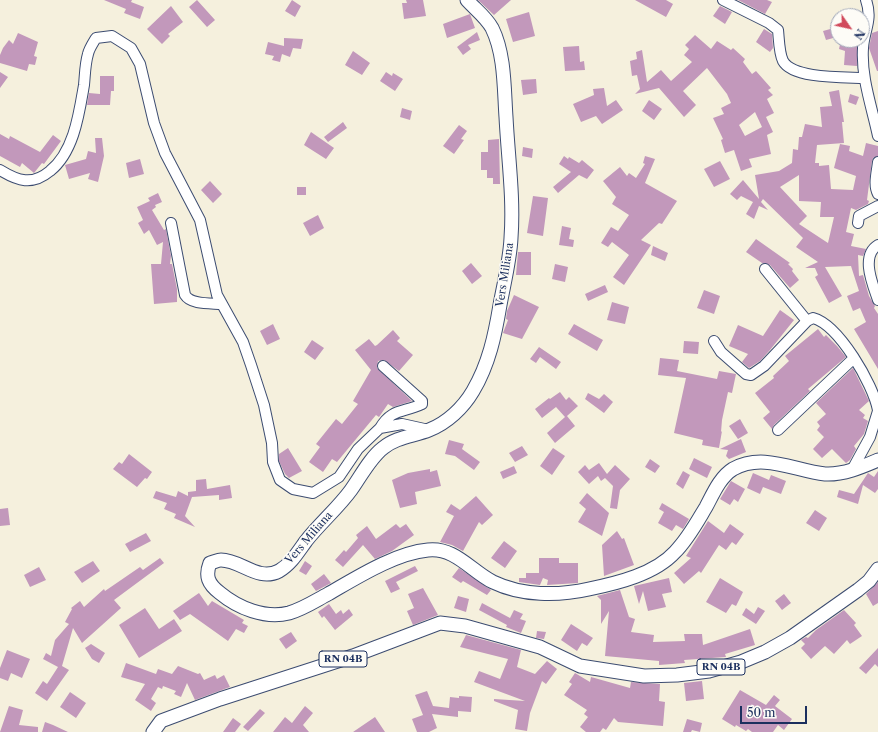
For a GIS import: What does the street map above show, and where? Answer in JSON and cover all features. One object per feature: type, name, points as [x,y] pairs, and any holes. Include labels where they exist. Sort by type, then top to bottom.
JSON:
[{"type":"main road","name":"Vers Miliana","points":[[466,0],[482,15],[492,28],[498,48],[504,91],[511,238],[490,354],[483,372],[472,392],[459,410],[446,421],[429,430],[395,441],[383,448],[372,459],[350,490],[307,540],[289,564],[277,572],[264,574],[254,572],[222,560],[210,563],[206,573],[209,582],[220,593],[252,611],[268,615],[288,613],[308,605],[387,563],[415,552],[429,550],[447,551],[492,581],[508,588],[532,592],[557,593],[590,589],[638,575],[659,565],[675,553],[691,532],[721,481],[732,470],[745,464],[760,462],[780,464],[827,474],[852,470],[878,460]]},
{"type":"main road","name":"RN 04B","points":[[153,732],[161,721],[220,699],[353,656],[440,623],[465,626],[540,647],[580,666],[644,676],[677,675],[709,671],[741,662],[784,642],[858,590],[869,581],[878,569]]},
{"type":"street","points":[[723,0],[769,23],[778,30],[783,60],[792,70],[805,74],[864,78]]},
{"type":"street","points":[[866,0],[870,16],[863,48],[864,78],[878,136]]},
{"type":"street","points":[[0,170],[8,175],[28,182],[42,178],[60,163],[70,145],[76,122],[84,85],[88,53],[96,38],[112,36],[130,48],[140,64],[154,123],[165,153],[200,220],[217,294],[243,342],[264,405],[272,443],[273,462],[280,480],[292,489],[313,493],[324,488],[339,477],[358,449],[380,428],[386,418],[392,413],[422,404],[422,401],[383,366]]},
{"type":"street","points":[[878,162],[876,180],[876,190],[878,194]]},
{"type":"street","points":[[858,223],[859,216],[878,206]]},
{"type":"street","points":[[171,223],[184,295],[187,299],[193,302],[222,304]]},
{"type":"street","points":[[878,245],[871,250],[869,258],[873,285],[878,300]]},
{"type":"street","points":[[765,269],[807,321]]},
{"type":"street","points":[[714,341],[721,352],[746,374],[751,375],[764,366],[807,321],[813,318],[819,320],[844,344],[868,379],[876,397],[878,410],[870,437],[852,470]]},
{"type":"street","points":[[778,430],[854,358]]},
{"type":"street","points":[[380,428],[402,424],[429,430]]},
{"type":"building","points":[[104,0],[132,0],[131,2],[144,7],[140,19],[124,13],[126,9]]},
{"type":"building","points":[[197,0],[215,20],[207,27],[189,7]]},
{"type":"building","points":[[292,0],[301,6],[295,17],[285,11]]},
{"type":"building","points":[[406,0],[423,0],[426,16],[404,19],[402,3],[407,3]]},
{"type":"building","points":[[478,0],[511,0],[494,15]]},
{"type":"building","points":[[635,0],[666,0],[673,4],[666,17]]},
{"type":"building","points":[[738,0],[767,0],[772,2],[765,14]]},
{"type":"building","points":[[171,6],[183,22],[168,34],[170,36],[162,44],[147,29]]},
{"type":"building","points":[[720,6],[732,12],[725,24],[713,16]]},
{"type":"building","points":[[529,12],[535,36],[513,42],[506,19]]},
{"type":"building","points":[[470,14],[475,28],[447,38],[443,24]]},
{"type":"building","points":[[764,29],[772,34],[773,48],[770,52],[756,42]]},
{"type":"building","points":[[830,29],[830,39],[826,40],[823,31]]},
{"type":"building","points":[[878,31],[878,71],[869,48],[872,33]]},
{"type":"building","points":[[477,32],[480,40],[468,45],[471,49],[463,55],[457,47]]},
{"type":"building","points":[[18,33],[38,42],[34,56],[37,57],[35,65],[29,64],[27,71],[0,63],[0,55],[3,48],[9,40],[13,44]]},
{"type":"building","points":[[695,35],[711,49],[717,41],[731,50],[733,48],[745,59],[743,62],[752,74],[756,71],[771,88],[768,90],[773,95],[767,99],[774,113],[766,117],[773,132],[767,135],[771,154],[749,159],[752,167],[741,171],[734,150],[725,153],[721,140],[723,139],[713,118],[724,114],[721,108],[731,103],[727,94],[707,68],[683,91],[696,105],[684,117],[659,88],[635,94],[640,89],[637,75],[632,76],[630,61],[637,59],[636,52],[642,50],[647,82],[661,70],[671,81],[692,62],[684,55],[689,49],[685,45]],"holes":[[[755,112],[762,127],[745,136],[739,125]]]},
{"type":"building","points":[[284,38],[303,39],[301,49],[293,48],[290,57],[282,54],[280,62],[272,60],[274,56],[265,54],[268,42],[284,46]]},
{"type":"building","points":[[579,46],[580,62],[584,61],[585,70],[565,71],[563,47]]},
{"type":"building","points":[[857,48],[857,66],[844,65],[845,51],[839,49]]},
{"type":"building","points":[[353,51],[370,63],[362,75],[345,65]]},
{"type":"building","points":[[0,72],[8,77],[0,88]]},
{"type":"building","points":[[386,72],[392,76],[393,73],[403,79],[395,91],[380,81]]},
{"type":"building","points":[[100,76],[114,76],[114,91],[111,91],[110,105],[87,105],[89,93],[100,94]]},
{"type":"building","points":[[536,79],[537,93],[523,95],[521,80]]},
{"type":"building","points":[[604,88],[607,106],[616,100],[623,110],[602,124],[596,116],[581,122],[573,104],[594,95],[593,89]]},
{"type":"building","points":[[839,90],[844,122],[842,122],[844,143],[817,145],[815,163],[819,163],[819,166],[829,165],[831,189],[853,190],[856,176],[834,168],[840,144],[850,146],[849,151],[863,156],[866,143],[878,146],[878,156],[873,158],[872,161],[867,200],[869,201],[868,204],[856,210],[851,208],[846,232],[854,234],[851,246],[866,249],[863,256],[858,255],[859,276],[863,275],[869,296],[878,314],[878,369],[854,329],[866,322],[860,308],[853,311],[847,296],[859,291],[851,266],[825,267],[842,296],[829,303],[815,277],[818,275],[815,268],[805,268],[818,262],[796,247],[803,238],[763,199],[761,202],[768,210],[759,206],[754,219],[746,214],[753,202],[741,196],[737,200],[730,194],[743,180],[759,199],[755,175],[779,171],[792,163],[793,149],[798,150],[799,137],[802,137],[805,124],[822,127],[820,107],[832,106],[829,92]],"holes":[[[799,175],[799,201],[821,202],[820,217],[834,217],[828,243],[799,224],[807,216],[780,187]]]},
{"type":"building","points":[[850,94],[859,97],[856,105],[848,102]]},
{"type":"building","points":[[649,100],[662,109],[654,120],[642,111]]},
{"type":"building","points":[[402,108],[412,111],[410,120],[400,117]]},
{"type":"building","points":[[343,122],[347,128],[328,142],[324,137]]},
{"type":"building","points":[[459,125],[467,131],[461,139],[464,140],[454,154],[443,146]]},
{"type":"building","points":[[311,132],[334,148],[326,159],[304,145]]},
{"type":"building","points":[[0,134],[9,139],[10,136],[40,152],[53,135],[61,141],[44,164],[42,163],[34,173],[22,163],[20,167],[0,156]]},
{"type":"building","points":[[95,138],[102,138],[104,156],[98,182],[88,179],[90,173],[69,179],[65,165],[86,159],[88,151],[96,153]]},
{"type":"building","points":[[499,139],[500,184],[493,184],[493,178],[487,178],[487,170],[481,170],[481,152],[488,152],[488,140]]},
{"type":"building","points":[[523,147],[533,149],[532,158],[522,156]]},
{"type":"building","points":[[564,156],[568,159],[569,157],[579,163],[582,160],[594,170],[587,179],[579,175],[558,193],[553,187],[571,172],[559,164]]},
{"type":"building","points":[[645,156],[655,159],[645,183],[677,201],[662,224],[659,223],[641,240],[651,245],[624,285],[613,277],[629,255],[612,242],[608,247],[601,243],[611,227],[618,231],[629,215],[612,204],[616,197],[603,181],[620,167],[627,176],[629,173],[636,178],[645,164],[643,163]]},
{"type":"building","points":[[140,159],[144,174],[129,178],[126,163]]},
{"type":"building","points":[[720,161],[730,179],[714,187],[704,169]]},
{"type":"building","points":[[210,181],[222,194],[213,203],[201,190]]},
{"type":"building","points":[[297,187],[306,187],[306,195],[297,195]]},
{"type":"building","points":[[158,193],[162,202],[155,205],[156,207],[152,210],[164,230],[166,229],[171,256],[170,264],[172,264],[177,289],[177,302],[154,304],[151,264],[161,264],[163,242],[157,245],[149,230],[144,234],[138,223],[143,220],[137,207],[150,201],[148,198]]},
{"type":"building","points":[[533,196],[548,198],[543,236],[527,233]]},
{"type":"building","points":[[318,215],[324,228],[310,236],[303,223]]},
{"type":"building","points":[[562,226],[571,228],[569,239],[574,240],[573,247],[559,245]]},
{"type":"building","points":[[756,239],[790,263],[788,264],[793,269],[792,271],[799,280],[790,288],[770,265],[762,263],[746,252]]},
{"type":"building","points":[[653,246],[668,253],[665,261],[651,255]]},
{"type":"building","points":[[518,252],[531,252],[531,275],[516,275]]},
{"type":"building","points":[[471,263],[482,276],[472,284],[462,271]]},
{"type":"building","points":[[555,264],[568,267],[565,282],[552,279]]},
{"type":"building","points":[[605,285],[608,292],[588,301],[585,294]]},
{"type":"building","points":[[704,290],[720,296],[714,314],[697,308]]},
{"type":"building","points":[[514,295],[539,307],[522,339],[503,333],[508,320],[506,319],[507,311]]},
{"type":"building","points":[[612,302],[629,307],[625,324],[607,320]]},
{"type":"building","points":[[780,310],[794,320],[760,361],[749,368],[742,362],[748,354],[729,346],[738,325],[763,336]]},
{"type":"building","points":[[273,324],[280,339],[267,345],[260,331]]},
{"type":"building","points":[[574,324],[603,340],[597,351],[568,334]]},
{"type":"building","points":[[818,329],[824,337],[826,335],[837,346],[846,357],[808,389],[810,391],[774,425],[772,429],[763,418],[770,412],[755,393],[774,378],[773,376],[789,361],[785,356]]},
{"type":"building","points":[[393,330],[400,338],[397,341],[413,355],[399,371],[384,360],[378,361],[377,368],[412,401],[393,407],[388,404],[379,417],[376,415],[337,462],[332,459],[323,472],[309,462],[320,447],[316,444],[336,419],[342,424],[358,404],[353,401],[371,370],[355,350],[369,339],[375,346],[377,345]]},
{"type":"building","points":[[312,340],[324,348],[315,360],[304,352]]},
{"type":"building","points":[[684,341],[699,342],[698,354],[683,353]]},
{"type":"building","points":[[539,347],[561,362],[556,369],[540,357],[536,363],[530,359]]},
{"type":"building","points":[[660,358],[679,360],[677,371],[717,379],[719,371],[736,374],[732,393],[728,392],[722,420],[719,448],[702,445],[703,440],[674,433],[686,378],[658,375]]},
{"type":"building","points":[[853,368],[869,401],[859,410],[865,415],[863,418],[868,421],[864,434],[854,446],[856,449],[850,460],[846,463],[832,449],[822,458],[813,449],[824,437],[817,430],[820,426],[817,422],[826,414],[816,403]]},
{"type":"building","points":[[560,392],[566,400],[569,397],[578,406],[567,416],[575,426],[555,443],[547,433],[565,417],[556,407],[542,418],[535,409],[549,398],[550,399]]},
{"type":"building","points":[[588,393],[599,399],[604,394],[613,402],[604,413],[585,399]]},
{"type":"building","points":[[740,419],[748,433],[738,439],[729,426]]},
{"type":"building","points":[[741,439],[746,452],[729,459],[726,456],[728,450],[720,449]]},
{"type":"building","points":[[449,440],[464,444],[462,449],[480,462],[474,470],[455,456],[445,454]]},
{"type":"building","points":[[522,446],[528,455],[515,462],[509,453]]},
{"type":"building","points":[[288,448],[302,471],[289,478],[285,474],[279,461],[279,454]]},
{"type":"building","points":[[553,448],[565,456],[552,475],[540,466]]},
{"type":"building","points":[[129,454],[152,472],[147,479],[145,478],[137,487],[113,469],[119,462],[122,464]]},
{"type":"building","points":[[694,458],[712,467],[707,478],[689,469]]},
{"type":"building","points":[[650,459],[660,466],[655,473],[645,467]]},
{"type":"building","points":[[599,463],[607,474],[615,465],[630,479],[620,490],[617,509],[610,508],[613,486],[605,478],[601,481],[598,476],[589,484],[578,472],[585,465],[589,470]]},
{"type":"building","points":[[514,466],[517,473],[503,479],[500,472]]},
{"type":"building","points":[[430,469],[430,472],[437,470],[441,486],[415,492],[417,504],[400,508],[392,480],[408,473]]},
{"type":"building","points":[[683,471],[690,475],[683,489],[676,484]]},
{"type":"building","points":[[878,471],[878,489],[875,493],[863,485],[858,504],[837,497],[839,490],[854,494],[868,473],[874,477]]},
{"type":"building","points":[[753,473],[769,480],[771,475],[786,481],[781,494],[763,487],[760,494],[747,488]]},
{"type":"building","points":[[206,479],[207,489],[230,485],[232,498],[219,500],[219,495],[192,497],[185,516],[195,527],[174,518],[176,514],[164,509],[167,503],[153,498],[156,491],[176,497],[178,491],[188,496],[188,492],[196,491],[196,480]]},
{"type":"building","points":[[731,481],[745,489],[738,502],[734,499],[730,505],[720,499]]},
{"type":"building","points":[[587,493],[609,513],[602,536],[578,522],[586,509],[579,503]]},
{"type":"building","points":[[476,496],[493,515],[482,525],[479,522],[463,551],[452,545],[440,542],[454,516],[446,512],[451,504],[460,510]]},
{"type":"building","points":[[662,503],[689,519],[683,529],[676,525],[672,531],[658,523],[664,512],[659,509]]},
{"type":"building","points":[[8,508],[10,525],[0,526],[0,509]]},
{"type":"building","points":[[815,510],[827,518],[819,531],[806,523]]},
{"type":"building","points":[[708,521],[724,533],[730,524],[744,534],[736,545],[732,542],[726,550],[719,545],[701,573],[699,571],[684,584],[674,573],[691,558],[686,556]]},
{"type":"building","points":[[396,524],[400,528],[406,524],[414,535],[392,551],[375,559],[363,545],[343,567],[335,560],[344,550],[346,552],[358,538],[356,535],[367,526],[376,539]]},
{"type":"building","points":[[617,531],[622,539],[624,538],[634,565],[604,576],[602,545]]},
{"type":"building","points":[[146,533],[151,541],[130,552],[125,544]]},
{"type":"building","points":[[504,541],[517,551],[505,568],[491,558]]},
{"type":"building","points":[[160,558],[164,563],[114,600],[121,608],[82,643],[73,628],[62,666],[69,670],[47,701],[35,693],[43,681],[47,684],[58,667],[43,659],[46,653],[51,656],[55,640],[69,624],[65,622],[72,609],[71,608],[80,601],[84,607],[104,589],[105,591],[140,567],[143,570]]},
{"type":"building","points":[[539,558],[559,558],[559,563],[578,563],[578,583],[547,585],[548,580],[543,578],[540,585],[519,582],[519,578],[526,578],[526,573],[539,573]]},
{"type":"building","points":[[93,561],[100,571],[82,583],[74,572]]},
{"type":"building","points":[[305,561],[312,566],[306,575],[299,571]]},
{"type":"building","points":[[415,566],[418,571],[396,582],[400,589],[391,593],[385,581]]},
{"type":"building","points":[[39,567],[46,580],[30,587],[24,575]]},
{"type":"building","points":[[459,568],[491,590],[487,595],[463,581],[461,583],[452,577]]},
{"type":"building","points":[[324,574],[331,583],[316,591],[311,584]]},
{"type":"building","points":[[669,578],[672,592],[662,594],[666,607],[648,611],[643,591],[639,604],[634,586]]},
{"type":"building","points":[[720,578],[743,592],[736,606],[732,604],[726,613],[706,602]]},
{"type":"building","points":[[878,582],[878,603],[873,606],[866,594]]},
{"type":"building","points":[[423,588],[438,615],[413,625],[407,611],[414,608],[408,594]]},
{"type":"building","points":[[620,590],[629,617],[635,619],[631,632],[654,635],[653,642],[685,641],[684,634],[702,634],[703,645],[750,629],[755,645],[725,654],[726,657],[684,660],[685,663],[659,665],[659,661],[605,656],[609,611],[601,624],[601,600],[597,596]]},
{"type":"building","points":[[199,593],[208,606],[212,601],[244,620],[242,623],[248,626],[244,633],[236,629],[228,641],[190,614],[180,620],[173,611]]},
{"type":"building","points":[[784,594],[791,603],[782,610],[775,601]]},
{"type":"building","points":[[458,596],[469,599],[466,612],[454,608]]},
{"type":"building","points":[[482,603],[510,618],[514,610],[523,614],[520,619],[526,621],[521,633],[506,627],[507,625],[479,610]]},
{"type":"building","points":[[329,604],[336,614],[341,610],[343,614],[349,609],[353,615],[335,630],[324,616],[322,618],[318,612]]},
{"type":"building","points":[[758,607],[765,611],[756,624],[742,615],[746,608],[754,614]]},
{"type":"building","points":[[145,608],[159,629],[174,619],[182,631],[139,658],[119,625]]},
{"type":"building","points":[[844,610],[856,623],[854,625],[862,636],[850,644],[847,640],[834,654],[825,646],[811,659],[801,648],[805,644],[801,640],[806,637],[808,638],[816,630]]},
{"type":"building","points":[[571,624],[593,638],[587,646],[582,643],[577,651],[561,640]]},
{"type":"building","points":[[537,631],[546,632],[544,639],[536,638]]},
{"type":"building","points":[[291,632],[297,641],[286,649],[279,639]]},
{"type":"building","points":[[466,635],[521,650],[517,667],[535,674],[547,661],[557,669],[546,684],[542,681],[530,713],[527,731],[515,729],[518,710],[494,701],[494,699],[525,701],[474,682],[479,671],[500,679],[508,659],[460,647]]},
{"type":"building","points":[[91,644],[105,653],[99,663],[92,659],[85,648]]},
{"type":"building","points":[[878,648],[878,667],[875,664],[866,674],[859,668]]},
{"type":"building","points":[[7,650],[30,659],[22,678],[11,673],[8,681],[0,678],[0,668]]},
{"type":"building","points":[[126,663],[156,674],[158,669],[172,674],[178,666],[198,674],[200,673],[204,680],[215,675],[217,679],[224,675],[230,687],[195,700],[187,683],[181,697],[174,694],[176,691],[163,686],[162,689],[158,687],[151,699],[156,703],[151,711],[135,700],[145,684],[121,677]]},
{"type":"building","points":[[575,673],[590,682],[591,677],[630,688],[631,682],[660,684],[659,701],[665,702],[663,726],[618,722],[614,718],[606,730],[603,728],[600,732],[586,732],[580,727],[588,717],[584,714],[587,710],[564,695],[572,684],[569,682]]},
{"type":"building","points":[[702,681],[704,699],[686,701],[684,683]]},
{"type":"building","points":[[740,690],[766,705],[774,695],[780,700],[775,706],[792,719],[784,730],[778,725],[773,732],[752,732],[748,729],[746,731],[736,725],[735,727],[722,719]]},
{"type":"building","points":[[427,691],[433,706],[449,708],[450,697],[472,697],[471,712],[458,711],[458,717],[432,714],[437,728],[429,732],[417,732],[412,719],[423,715],[415,695]]},
{"type":"building","points":[[70,692],[86,703],[76,718],[60,707]]},
{"type":"building","points":[[9,706],[23,710],[19,725],[38,727],[38,732],[0,732]]},
{"type":"building","points":[[305,706],[313,713],[303,725],[309,732],[273,732],[285,717],[292,723]]},
{"type":"building","points":[[260,709],[265,713],[248,731],[243,727]]},
{"type":"building","points":[[375,717],[385,732],[353,732]]},
{"type":"building","points":[[233,718],[241,724],[235,732],[223,732]]},
{"type":"building","points":[[687,719],[702,723],[700,732],[692,730],[691,732],[683,732]]},
{"type":"building","points":[[45,722],[53,725],[68,732],[42,732]]}]
